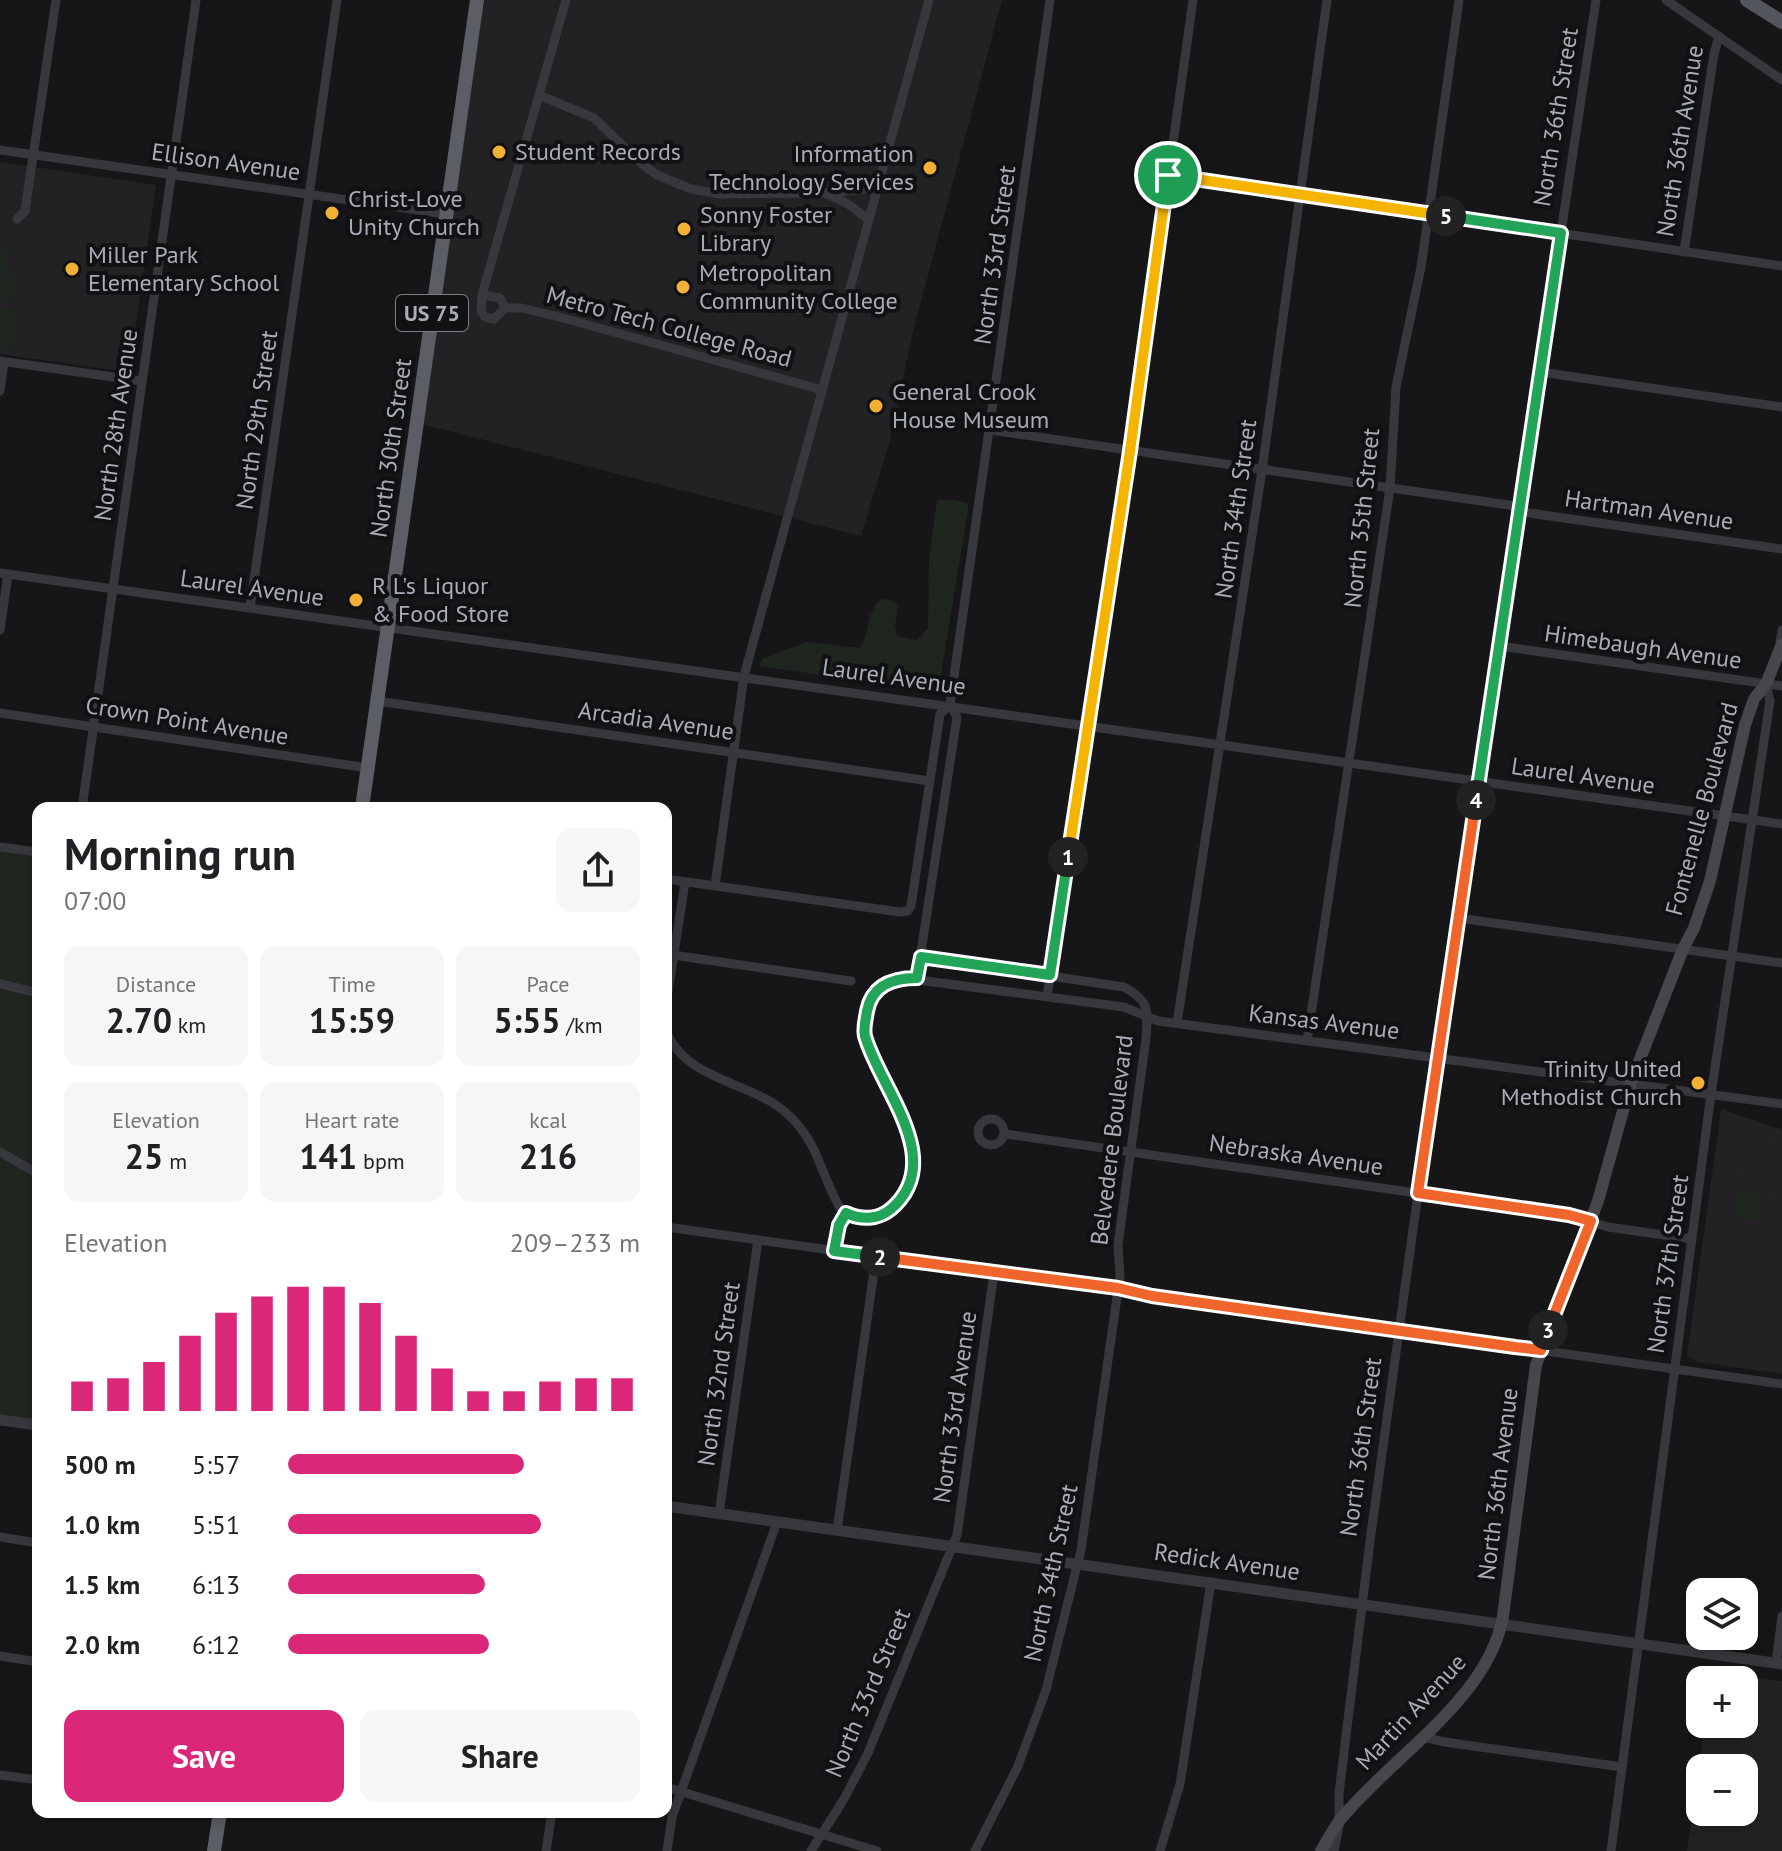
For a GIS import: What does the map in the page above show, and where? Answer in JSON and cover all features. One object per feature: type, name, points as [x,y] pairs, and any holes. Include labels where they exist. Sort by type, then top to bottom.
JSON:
[{"type":"highway","name":"North 30th Street","points":[[363,802],[477,0]]},
{"type":"highway","points":[[214,1851],[219,1818]]},
{"type":"main road","points":[[1747,0],[1782,22]]},
{"type":"main road","name":"Fontenelle Boulevard","points":[[1541,1350],[1591,1221],[1631,1082],[1694,928],[1710,881],[1745,725],[1754,699],[1766,684],[1781,646]]},
{"type":"main road","name":"North 36th Avenue","points":[[1502,1625],[1536,1365],[1541,1350]]},
{"type":"main road","name":"Martin Avenue","points":[[1339,1821],[1478,1678],[1502,1625]]},
{"type":"main road","name":"North 36th Street","points":[[1321,1851],[1339,1821]]},
{"type":"street","points":[[17,219],[25,211],[56,0]]},
{"type":"street","name":"North 28th Avenue","points":[[83,802],[196,0]]},
{"type":"street","name":"North 29th Street","points":[[250,608],[337,0]]},
{"type":"street","points":[[482,295],[566,0]]},
{"type":"street","points":[[672,880],[715,886],[744,676],[929,0]]},
{"type":"street","name":"North 33rd Street","points":[[917,978],[957,717],[950,705],[1050,0]]},
{"type":"street","points":[[1047,996],[1130,451],[1193,0]]},
{"type":"street","name":"North 34th Street","points":[[1177,1023],[1262,470],[1327,0]]},
{"type":"street","name":"North 35th Street","points":[[1307,1041],[1390,488],[1396,387],[1415,301],[1459,0]]},
{"type":"street","name":"North 36th Street","points":[[1339,1821],[1339,1793],[1365,1604],[1370,1541],[1437,1056],[1596,0]]},
{"type":"street","points":[[1666,0],[1782,80]]},
{"type":"street","name":"North 36th Avenue","points":[[1684,252],[1719,36]]},
{"type":"street","points":[[539,95],[594,118],[657,175],[691,189],[720,194],[824,193],[877,188]]},
{"type":"street","name":"Ellison Avenue","points":[[0,150],[446,214]]},
{"type":"street","points":[[1168,175],[1782,266]]},
{"type":"street","points":[[824,193],[848,204],[868,219]]},
{"type":"street","name":"Metro Tech College Road","points":[[505,308],[500,298],[482,295],[481,311],[485,317],[494,319],[505,308],[522,308],[822,390]]},
{"type":"street","points":[[0,391],[2,362],[142,381]]},
{"type":"street","points":[[1540,372],[1782,407]]},
{"type":"street","name":"Hartman Avenue","points":[[990,430],[1509,505],[1529,513],[1782,549]]},
{"type":"street","points":[[0,630],[4,574]]},
{"type":"street","name":"Laurel Avenue","points":[[4,574],[1782,824]]},
{"type":"street","points":[[1781,646],[1782,630]]},
{"type":"street","name":"Himebaugh Avenue","points":[[1499,646],[1782,686]]},
{"type":"street","name":"North 37th Street","points":[[1611,1851],[1711,1094],[1770,701],[1766,684]]},
{"type":"street","name":"Arcadia Avenue","points":[[377,701],[930,781]]},
{"type":"street","name":"North 33rd Street","points":[[715,886],[908,911],[913,901],[940,714],[950,705]]},
{"type":"street","name":"Crown Point Avenue","points":[[0,713],[368,768]]},
{"type":"street","points":[[0,847],[32,851]]},
{"type":"street","points":[[672,945],[685,882]]},
{"type":"street","points":[[1458,918],[1782,963]]},
{"type":"street","points":[[672,955],[851,981]]},
{"type":"street","points":[[921,957],[1124,987],[1141,996],[1146,1004],[1147,1016]]},
{"type":"street","name":"Belvedere Boulevard","points":[[846,1213],[857,1217],[880,1216],[903,1197],[910,1180],[913,1153],[907,1125],[874,1058],[864,1029],[868,1005],[875,992],[895,980],[917,978],[1124,1007],[1147,1016],[1118,1245],[1118,1288]]},
{"type":"street","points":[[0,984],[32,992]]},
{"type":"street","name":"Kansas Avenue","points":[[1147,1016],[1177,1023],[1782,1104]]},
{"type":"street","points":[[672,1041],[697,1067],[775,1104],[798,1125],[814,1148],[838,1204],[846,1213],[839,1225],[834,1251]]},
{"type":"street","name":"Nebraska Avenue","points":[[1006,1134],[1569,1215],[1608,1227],[1692,1239]]},
{"type":"street","points":[[0,1152],[32,1171]]},
{"type":"street","points":[[672,1228],[1118,1288],[1152,1296],[1782,1384]]},
{"type":"street","name":"North 32nd Street","points":[[719,1514],[758,1240]]},
{"type":"street","points":[[837,1530],[876,1257]]},
{"type":"street","name":"North 33rd Avenue","points":[[952,1546],[957,1535],[994,1273]]},
{"type":"street","name":"North 34th Street","points":[[975,1851],[1032,1735],[1046,1690],[1078,1563],[1118,1288]]},
{"type":"street","points":[[0,1420],[32,1424]]},
{"type":"street","name":"Redick Avenue","points":[[672,1507],[1779,1664]]},
{"type":"street","points":[[672,1817],[777,1522]]},
{"type":"street","points":[[0,1537],[32,1542]]},
{"type":"street","name":"North 33rd Street","points":[[811,1851],[868,1753],[952,1546]]},
{"type":"street","points":[[1160,1851],[1180,1784],[1211,1582]]},
{"type":"street","points":[[1779,1664],[1782,1616]]},
{"type":"street","points":[[0,1656],[32,1661]]},
{"type":"street","points":[[1422,1737],[1622,1767]]},
{"type":"street","points":[[0,1775],[32,1779]]},
{"type":"street","points":[[672,1788],[877,1851]]},
{"type":"street","points":[[546,1851],[551,1818]]},
{"type":"street","points":[[667,1851],[672,1818]]},
{"type":"street","points":[[1333,1851],[1339,1821]]},
{"type":"shaded area","name":"Metropolitan Community College","points":[[484,0],[1002,0],[914,327],[889,444],[861,536],[422,424]]},
{"type":"shaded area","name":"Miller Park Elementary School","points":[[0,162],[156,185],[129,372],[0,354]]},
{"type":"shaded area","points":[[0,250],[7,251],[4,272],[14,274],[10,301],[0,299]]},
{"type":"shaded area","points":[[0,307],[17,310],[11,349],[0,347]]},
{"type":"shaded area","points":[[937,500],[968,503],[968,511],[940,680],[932,691],[759,666],[762,659],[807,642],[860,648],[870,616],[881,599],[894,601],[898,606],[897,636],[917,640],[928,628],[929,560]]},
{"type":"shaded area","points":[[15,844],[32,852],[32,1420],[0,1423],[0,848]]},
{"type":"shaded area","points":[[1721,1109],[1782,1130],[1782,1374],[1698,1362],[1687,1356]]},
{"type":"shaded area","points":[[1782,1140],[1782,1143],[1759,1146],[1750,1152],[1741,1186],[1743,1191],[1782,1198],[1782,1201],[1761,1198],[1757,1221],[1733,1217],[1747,1149],[1757,1143]]},
{"type":"shaded area","points":[[1758,1678],[1782,1681],[1782,1851],[1687,1851],[1691,1826],[1758,1826],[1758,1754],[1701,1754],[1703,1738],[1758,1738]]},
{"type":"place","name":"Student Records","points":[[499,152]]},
{"type":"place","name":"Information Technology Services","points":[[930,168]]},
{"type":"place","name":"Christ-Love Unity Church","points":[[332,213]]},
{"type":"place","name":"Sonny Foster Library","points":[[684,229]]},
{"type":"place","name":"Miller Park Elementary School","points":[[72,269]]},
{"type":"place","name":"Metropolitan Community College","points":[[683,287]]},
{"type":"place","name":"General Crook House Museum","points":[[876,406]]},
{"type":"place","name":"R L's Liquor & Food Store","points":[[356,600]]},
{"type":"place","name":"Trinity United Methodist Church","points":[[1698,1083]]},
{"type":"route","points":[[1168,175],[1561,233],[1418,1193],[1569,1215],[1591,1221],[1541,1350],[1152,1296],[1118,1288],[834,1251],[839,1225],[846,1213],[873,1218],[886,1213],[903,1197],[913,1163],[907,1125],[865,1036],[868,1005],[875,992],[895,980],[917,978],[921,957],[1050,975],[1130,451],[1168,175]]}]
